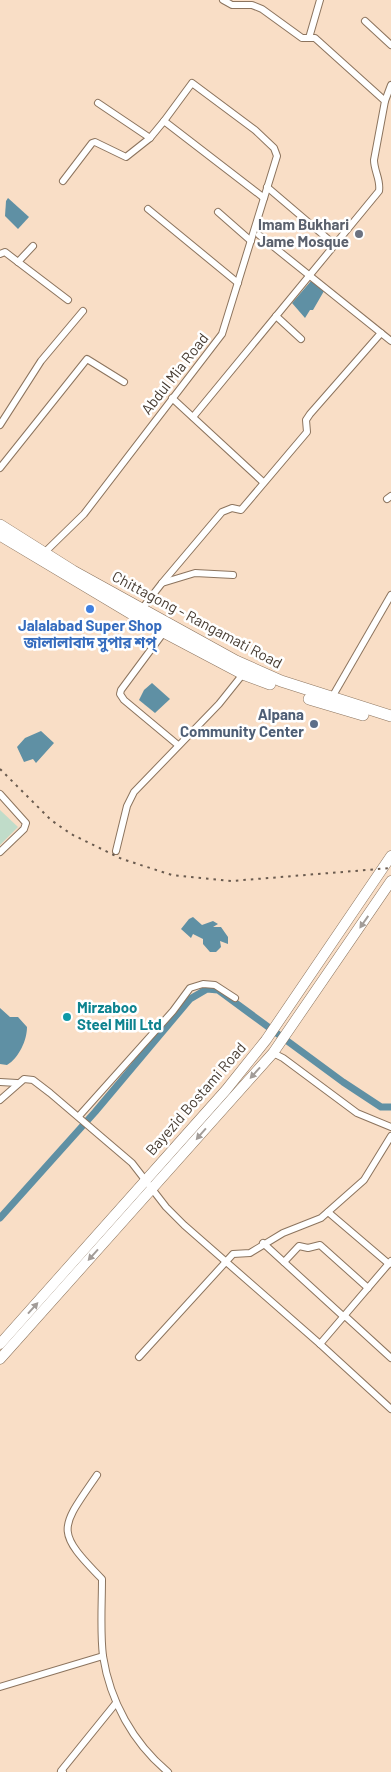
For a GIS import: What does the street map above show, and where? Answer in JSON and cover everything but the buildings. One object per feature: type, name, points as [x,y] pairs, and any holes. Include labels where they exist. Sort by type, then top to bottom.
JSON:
[{"type":"highway","name":"Chittagong - Rangamati Road","points":[[0,525],[141,610],[245,665],[281,681],[391,716]]},
{"type":"highway","name":"Chittagong - Rangamati Road","points":[[0,535],[42,562],[164,632],[243,674],[331,707],[391,723]]},
{"type":"main road","name":"Bayezid Bostami Road","points":[[0,1344],[226,1090],[266,1040],[391,856]]},
{"type":"main road","name":"Bayezid Bostami Road","points":[[0,1358],[152,1190],[274,1051],[391,881]]},
{"type":"street","points":[[223,0],[232,5],[252,6],[262,9],[302,38],[315,38],[385,101]]},
{"type":"street","points":[[310,38],[320,0]]},
{"type":"street","points":[[365,21],[391,45]]},
{"type":"street","name":"Abdul Mia Road","points":[[44,553],[84,514],[222,334],[264,198],[277,151],[255,130],[192,83],[164,121]]},
{"type":"street","points":[[193,417],[379,190],[380,186],[374,169],[374,160],[385,101],[391,86]]},
{"type":"street","points":[[98,103],[150,138]]},
{"type":"street","points":[[62,181],[92,143],[95,142],[126,157],[150,138],[164,121],[264,198]]},
{"type":"street","points":[[267,187],[335,245]]},
{"type":"street","points":[[148,209],[238,283]]},
{"type":"street","points":[[218,212],[251,240]]},
{"type":"street","points":[[259,235],[391,341]]},
{"type":"street","points":[[18,262],[33,246]]},
{"type":"street","points":[[0,254],[6,252],[68,300]]},
{"type":"street","points":[[0,425],[41,360],[82,311]]},
{"type":"street","points":[[276,316],[301,339]]},
{"type":"street","points":[[141,610],[222,512],[232,508],[240,510],[307,432],[306,420],[310,414],[381,332]]},
{"type":"street","points":[[0,468],[86,359],[124,382]]},
{"type":"street","points":[[172,398],[263,482]]},
{"type":"street","points":[[162,583],[195,573],[233,575]]},
{"type":"street","points":[[331,698],[391,595]]},
{"type":"street","points":[[164,632],[120,694],[124,700],[178,745]]},
{"type":"street","points":[[116,851],[127,806],[134,792],[219,704],[243,674]]},
{"type":"street","points":[[0,794],[26,823],[24,829],[0,852]]},
{"type":"street","points":[[81,1118],[173,1011],[190,988],[203,984],[215,985],[235,998]]},
{"type":"street","points":[[274,1051],[357,1113],[391,1127]]},
{"type":"street","points":[[0,1100],[24,1079],[34,1080],[132,1163],[152,1190],[184,1226],[320,1344],[391,1409]]},
{"type":"street","points":[[0,1082],[8,1084],[19,1083]]},
{"type":"street","points":[[139,1357],[233,1254],[250,1253],[283,1232],[321,1218],[328,1212],[364,1180],[391,1136]]},
{"type":"street","points":[[320,1344],[390,1262],[328,1212]]},
{"type":"street","points":[[263,1243],[391,1358]]},
{"type":"street","points":[[284,1262],[299,1246],[308,1248],[320,1245],[368,1288]]},
{"type":"street","points":[[97,1475],[71,1513],[67,1531],[71,1546],[102,1579],[103,1656],[116,1703],[135,1738],[168,1772]]},
{"type":"street","points":[[0,1687],[103,1656]]},
{"type":"street","points":[[63,1772],[61,1770],[116,1703]]},
{"type":"green space","points":[[0,810],[18,827],[0,845]]},
{"type":"water","points":[[8,198],[29,217],[18,229],[5,216]]},
{"type":"water","points":[[311,281],[324,291],[313,310],[310,310],[305,318],[292,303]]},
{"type":"water","points":[[152,683],[170,699],[155,713],[139,700],[144,690]]},
{"type":"water","points":[[41,731],[54,743],[36,763],[33,759],[24,762],[17,747],[25,738]]},
{"type":"water","points":[[193,917],[202,925],[213,921],[218,924],[213,927],[221,927],[228,937],[228,944],[220,941],[221,947],[216,952],[210,952],[203,944],[203,939],[193,934],[191,938],[181,929]]},
{"type":"water","points":[[0,1008],[10,1017],[18,1017],[27,1027],[22,1048],[7,1065],[0,1064]]},
{"type":"waterway","points":[[0,1218],[95,1112],[190,999],[207,989],[218,990],[343,1082],[381,1107],[391,1107]]},
{"type":"railway","points":[[0,769],[51,820],[71,834],[122,859],[172,875],[232,881],[391,868]]},
{"type":"place","name":"Imam Bukhari Jame Mosque","points":[[359,234]]},
{"type":"place","name":"Jalalabad Super Shop জালালাবাদ সুপার শপ্","points":[[90,609]]},
{"type":"place","name":"Alpana Community Center","points":[[314,724]]},
{"type":"place","name":"Mirzaboo Steel Mill Ltd","points":[[67,1017]]}]
